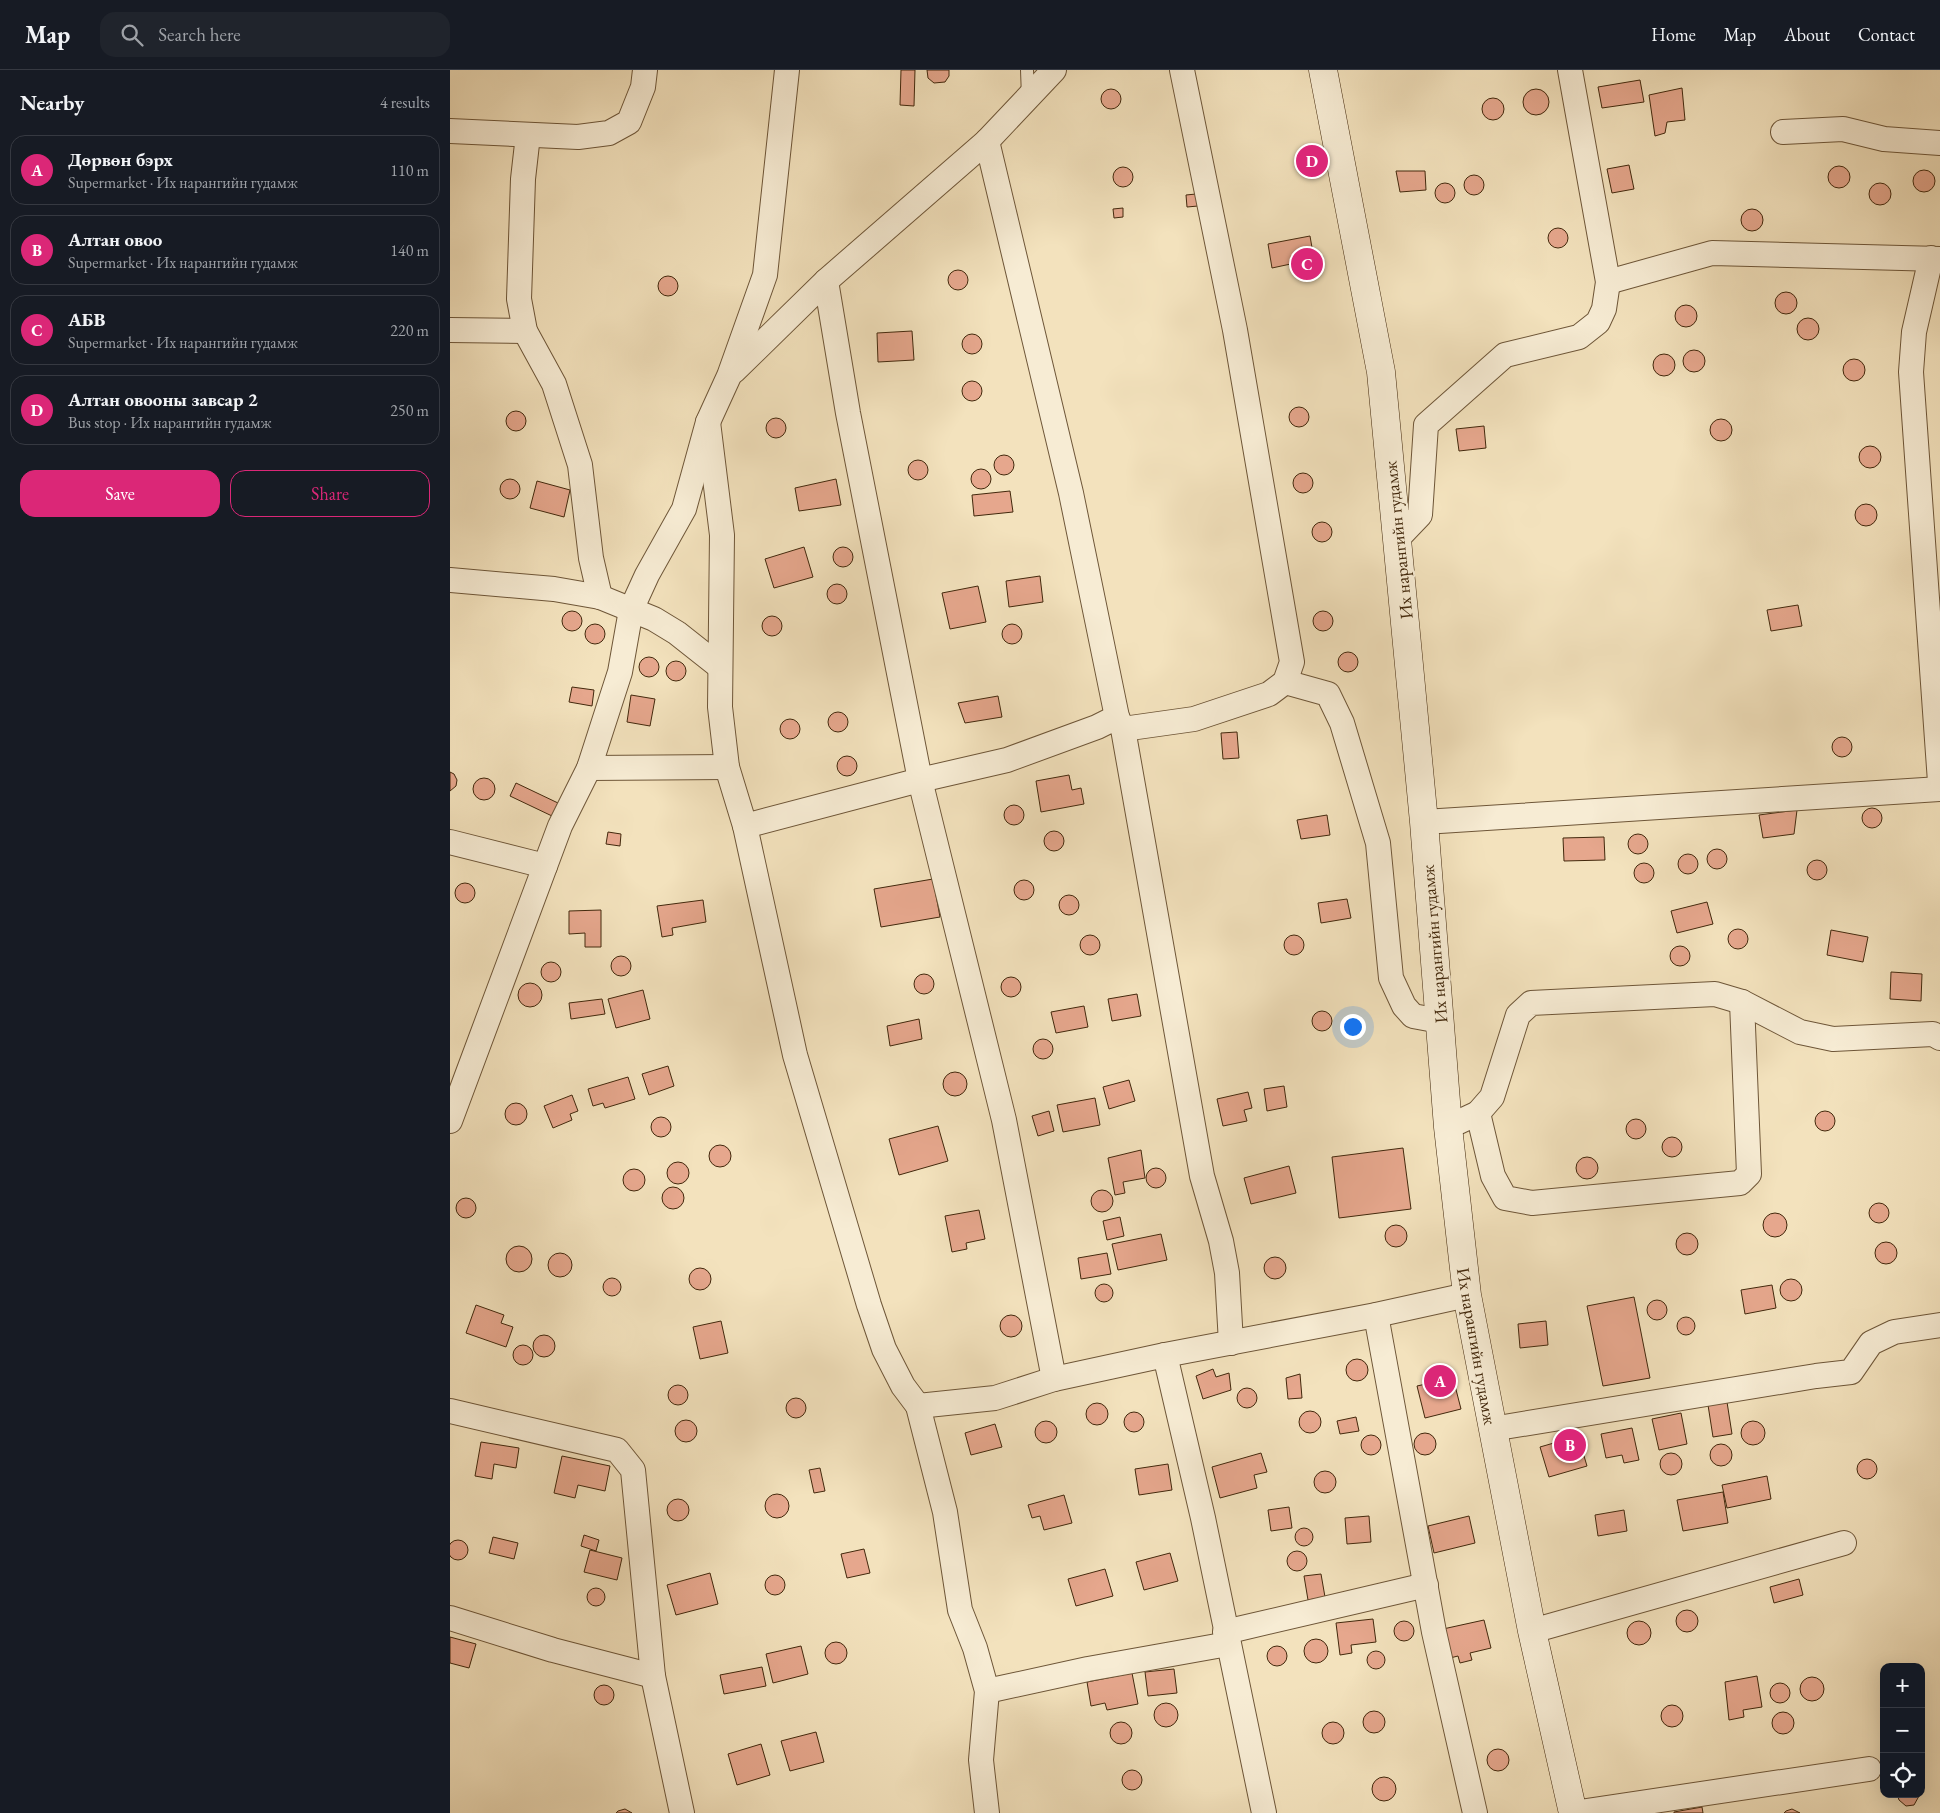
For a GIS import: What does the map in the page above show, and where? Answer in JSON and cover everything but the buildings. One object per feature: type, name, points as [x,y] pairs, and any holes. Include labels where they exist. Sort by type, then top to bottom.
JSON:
[{"type":"main road","name":"Их нарангийн гудамж","points":[[1323,70],[1381,372],[1424,822],[1448,1127],[1467,1295],[1532,1631],[1573,1813]]},
{"type":"street","points":[[450,131],[578,138],[609,133],[629,122],[643,87],[645,70]]},
{"type":"street","points":[[450,1121],[560,826],[589,768],[620,672],[631,610],[647,575],[684,509],[708,422],[729,376],[765,275],[787,70]]},
{"type":"street","points":[[729,376],[826,281],[987,141],[1054,70]]},
{"type":"street","points":[[745,826],[920,780],[1007,760],[1090,730],[1120,723],[1194,719],[1269,694],[1284,682],[1292,662],[1235,330],[1182,70]]},
{"type":"street","points":[[1398,538],[1420,514],[1426,425],[1505,355],[1579,336],[1598,322],[1604,309],[1608,282],[1570,70]]},
{"type":"street","points":[[1783,132],[1843,129],[1884,139],[1940,143]]},
{"type":"street","points":[[528,135],[523,179],[519,299],[525,331],[554,384],[580,466],[591,558],[600,597]]},
{"type":"street","points":[[987,141],[1071,493],[1120,723],[1202,1176],[1221,1241],[1227,1273],[1231,1343]]},
{"type":"street","points":[[1608,282],[1712,253],[1935,259],[1914,332],[1911,372],[1940,782]]},
{"type":"street","points":[[826,281],[848,413],[920,780],[1004,1120],[1054,1379]]},
{"type":"street","points":[[450,330],[525,331]]},
{"type":"street","points":[[708,422],[722,535],[720,707],[727,767],[745,826],[795,1056],[869,1306],[884,1349],[903,1386],[918,1406],[944,1512],[960,1610],[975,1648],[987,1691],[981,1760],[987,1813]]},
{"type":"street","points":[[450,580],[554,589],[600,597],[654,619],[677,633],[720,666]]},
{"type":"street","points":[[1284,682],[1328,694],[1336,708],[1378,843],[1391,978],[1404,1006],[1413,1016],[1440,1021]]},
{"type":"street","points":[[589,768],[727,767]]},
{"type":"street","points":[[1424,822],[1940,789]]},
{"type":"street","points":[[450,842],[545,866]]},
{"type":"street","points":[[1448,1127],[1478,1113],[1492,1097],[1518,1015],[1531,1002],[1715,994],[1742,1002],[1800,1032],[1833,1039],[1933,1034],[1940,1038]]},
{"type":"street","points":[[1478,1113],[1492,1176],[1505,1198],[1532,1203],[1740,1183],[1749,1174],[1742,1002]]},
{"type":"street","points":[[918,1406],[995,1398],[1054,1379],[1467,1295]]},
{"type":"street","points":[[1376,1315],[1434,1632],[1475,1813]]},
{"type":"street","points":[[1492,1429],[1850,1372],[1870,1343],[1894,1332],[1940,1325]]},
{"type":"street","points":[[1165,1355],[1203,1518],[1264,1813]]},
{"type":"street","points":[[450,1411],[617,1450],[633,1470],[653,1676],[682,1813]]},
{"type":"street","points":[[1532,1631],[1844,1543]]},
{"type":"street","points":[[987,1691],[1227,1638],[1426,1585]]},
{"type":"street","points":[[450,1618],[553,1650],[653,1676]]},
{"type":"street","points":[[1573,1813],[1868,1769]]},
{"type":"lane","points":[[1027,70],[1028,97]]},
{"type":"place","name":"Алтан овооны завсар 2","points":[[1312,161]]},
{"type":"place","name":"АБВ","points":[[1307,264]]},
{"type":"place","name":"Дөрвөн бэрх","points":[[1440,1381]]},
{"type":"place","name":"Алтан овоо","points":[[1570,1445]]}]
